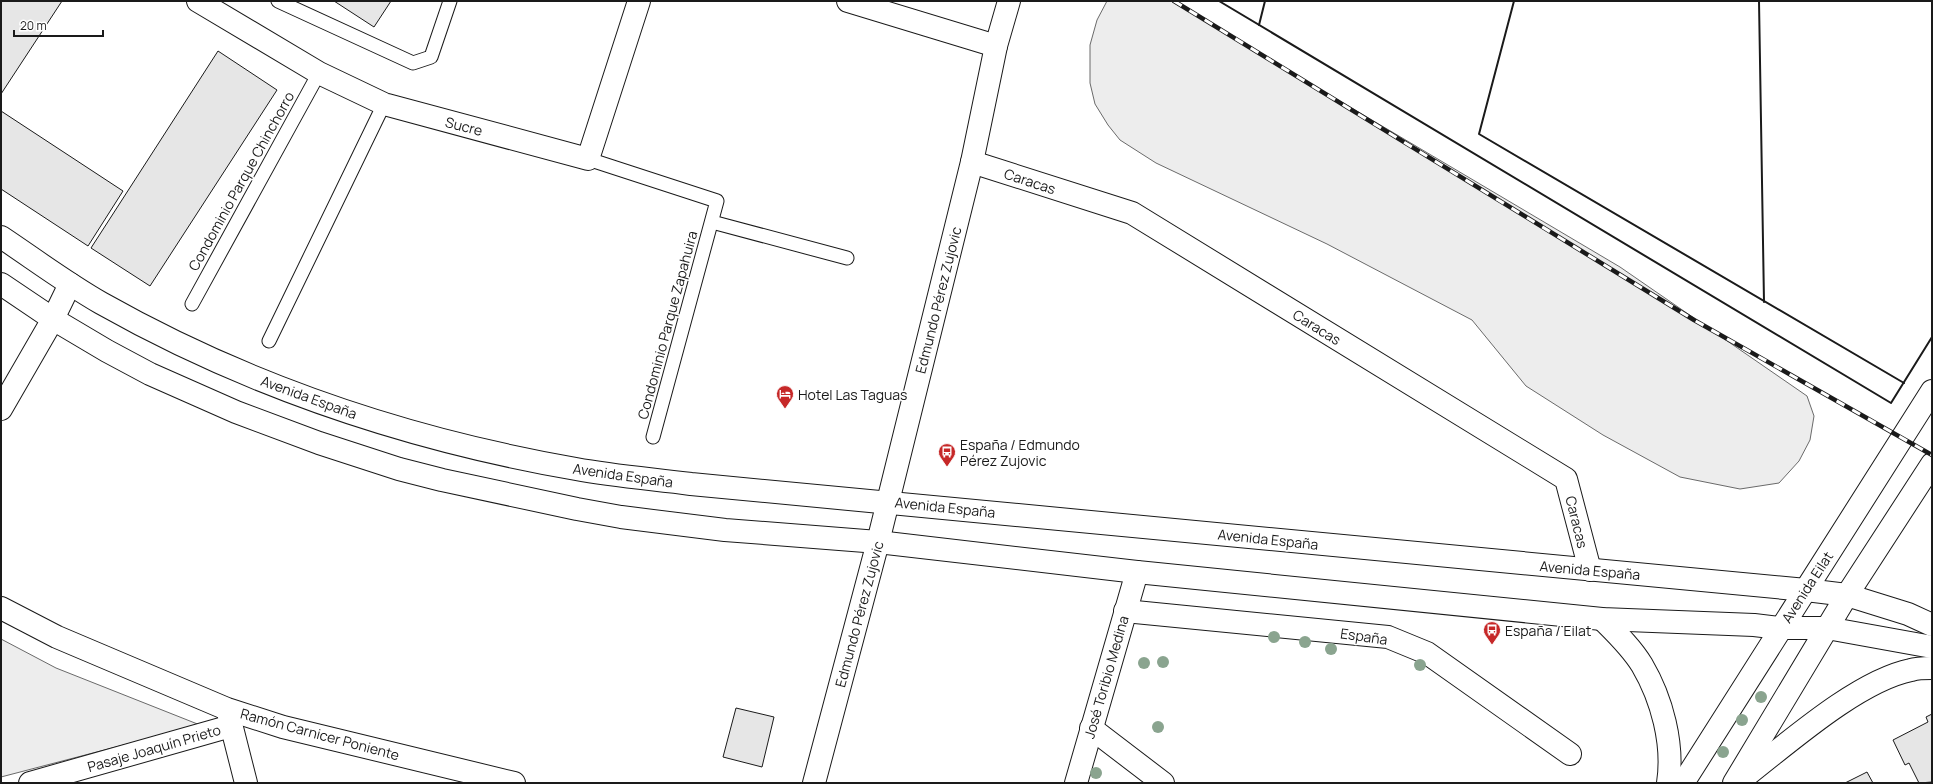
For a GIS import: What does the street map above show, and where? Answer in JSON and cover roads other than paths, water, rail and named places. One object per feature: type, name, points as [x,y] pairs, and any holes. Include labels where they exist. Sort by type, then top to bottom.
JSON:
[{"type":"street","name":"Sucre","points":[[198,1],[319,73],[384,104],[588,160]]},
{"type":"street","points":[[588,160],[639,1]]},
{"type":"street","points":[[848,1],[996,46]]},
{"type":"street","name":"Edmundo Pérez Zujovic","points":[[814,783],[888,502],[972,162],[996,46],[1009,1]]},
{"type":"street","name":"Caracas","points":[[972,162],[1132,213],[1566,479],[1590,570]]},
{"type":"street","name":"Avenida España","points":[[1,237],[99,302],[167,338],[251,376],[341,409],[449,442],[537,462],[618,475],[691,484],[1806,590],[1847,595],[1908,614],[1932,625]]},
{"type":"street","points":[[1,284],[53,319],[150,374],[236,412],[319,443],[399,469],[533,501],[621,517],[725,530],[878,542],[1137,572],[1602,619],[1754,625],[1780,628],[1827,628],[1932,647]]},
{"type":"street","points":[[1,409],[53,319],[70,284]]},
{"type":"street","name":"Avenida Eilat","points":[[1683,783],[1780,628],[1806,590],[1932,391]]},
{"type":"street","points":[[1735,783],[1847,595],[1932,464]]},
{"type":"street","name":"José Toribio Medina","points":[[1076,783],[1137,572]]},
{"type":"street","name":"Ramón Carnicer Poniente","points":[[1,608],[57,637],[229,717],[283,727],[514,783]]},
{"type":"street","name":"España","points":[[1125,611],[1388,637],[1427,654],[1570,754]]},
{"type":"street","points":[[1602,619],[1622,639],[1642,665],[1657,696],[1666,728],[1671,763],[1668,783]]},
{"type":"street","points":[[1735,783],[1812,724],[1879,681],[1910,670],[1932,668]]},
{"type":"street","points":[[229,717],[246,783]]},
{"type":"street","name":"Pasaje Joaquín Prieto","points":[[30,783],[60,780],[229,717]]},
{"type":"street","points":[[1091,728],[1163,783]]},
{"type":"lane","points":[[278,1],[413,63],[431,57],[450,1]]},
{"type":"lane","name":"Condominio Parque Chinchorro","points":[[192,304],[319,73]]},
{"type":"lane","points":[[269,341],[384,104]]},
{"type":"lane","name":"Condominio Parque Zapahuira","points":[[588,160],[718,201],[653,437]]},
{"type":"lane","name":"Condominio Parque Zapahuira","points":[[712,222],[847,258]]},
{"type":"railway","points":[[1174,1],[1694,320],[1932,455]]},
{"type":"place","name":"Hotel Las Taguas","points":[[785,409]]},
{"type":"place","name":"España / Edmundo Pérez Zujovic","points":[[947,467]]},
{"type":"place","name":"España / Eilat","points":[[1492,645]]}]
